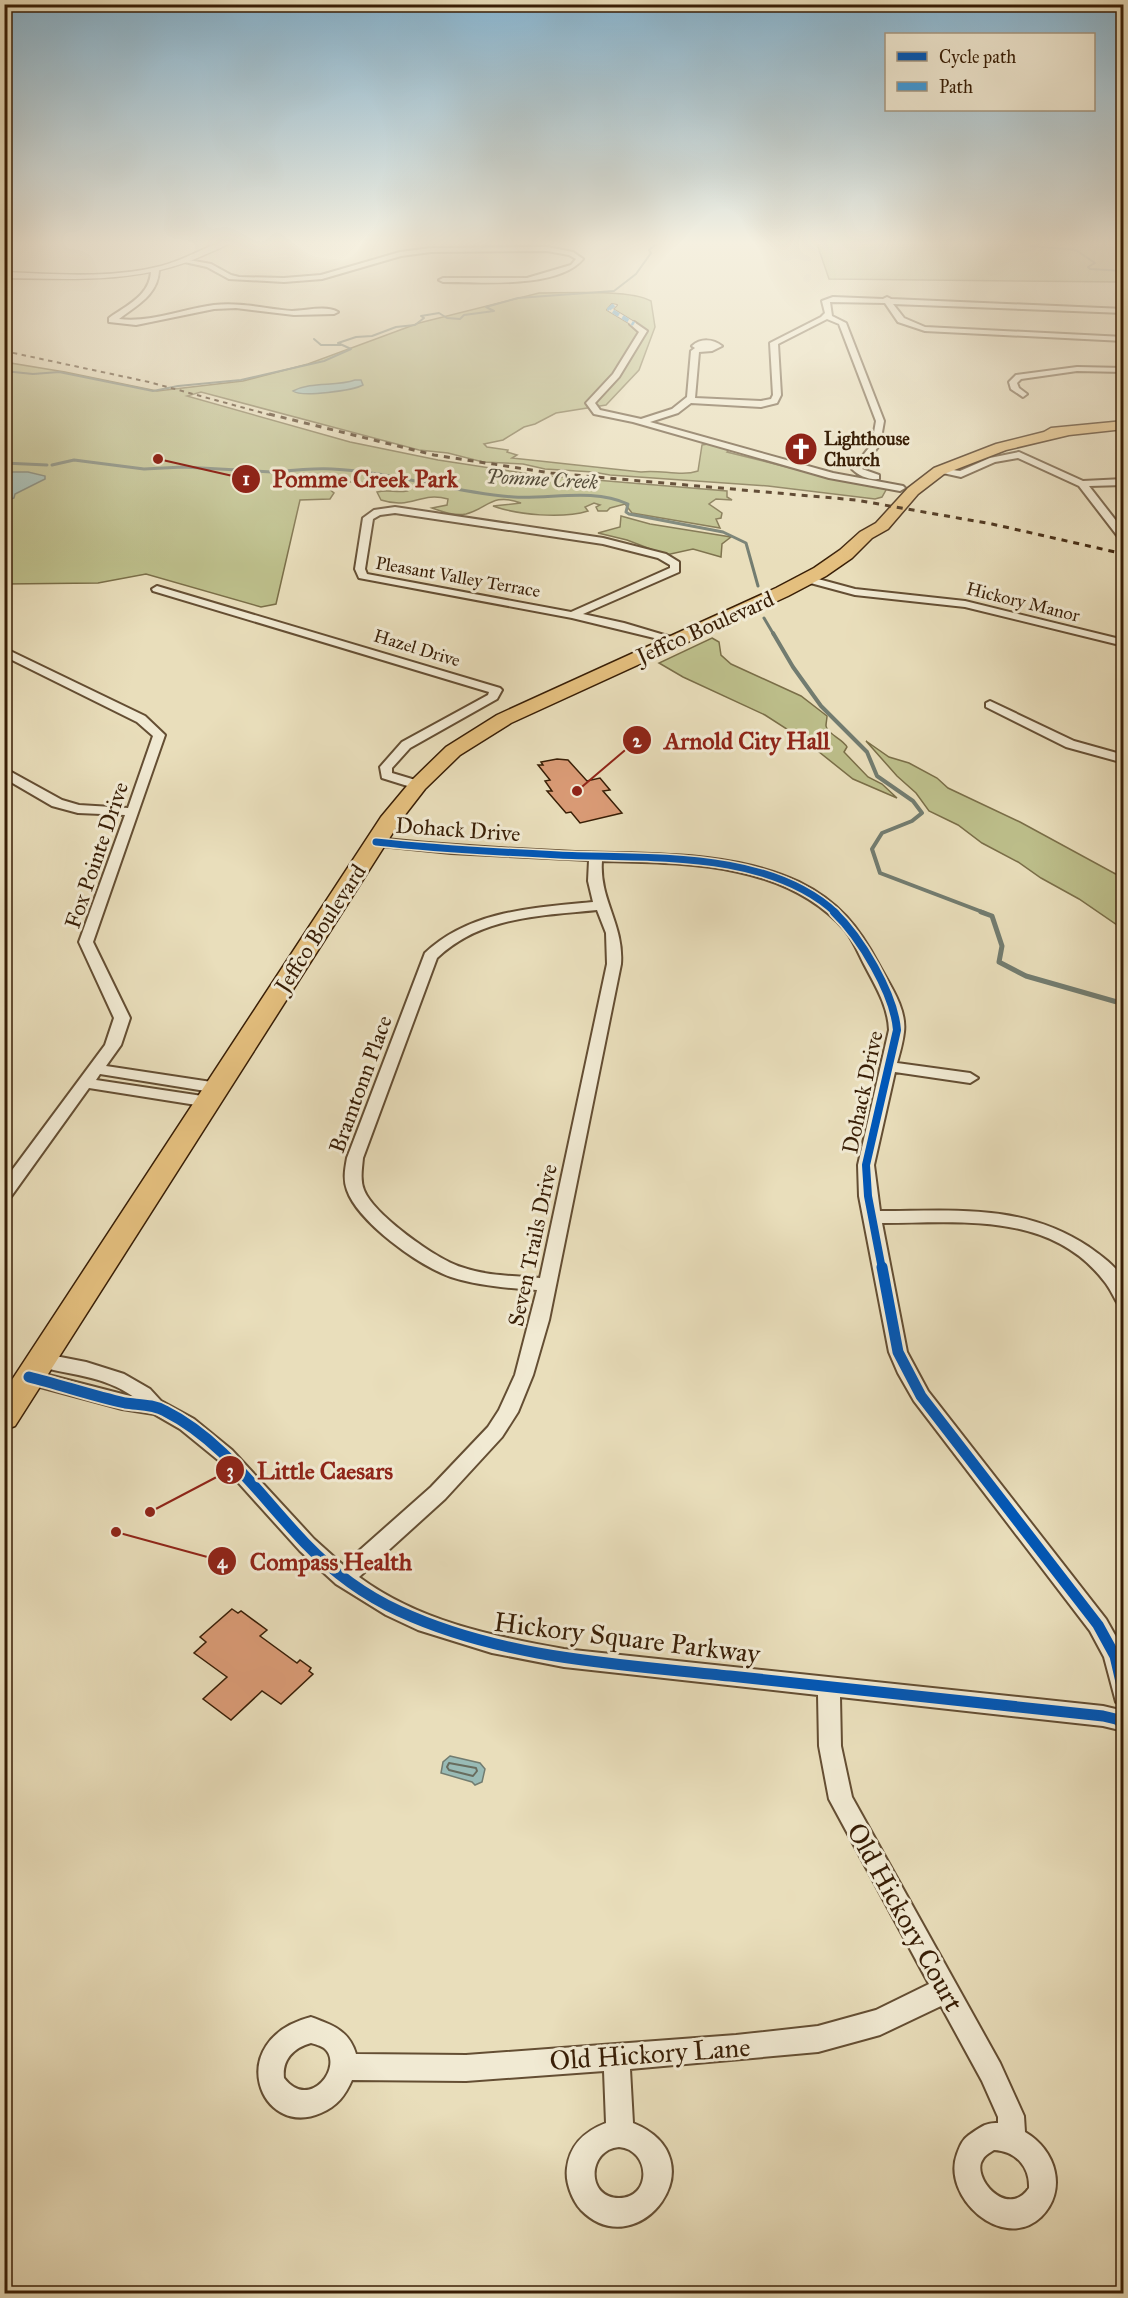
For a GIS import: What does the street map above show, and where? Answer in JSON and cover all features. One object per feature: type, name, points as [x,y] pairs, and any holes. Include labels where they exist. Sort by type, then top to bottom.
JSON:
[{"type":"main road","name":"Jeffco Boulevard","points":[[866,535],[867,524],[903,485],[928,468],[969,450],[1017,437],[1124,425]]},
{"type":"main road","name":"Jeffco Boulevard","points":[[4,1418],[376,842],[417,785],[453,751],[504,719],[802,582],[846,554],[866,535],[882,526],[913,491],[939,471],[1000,447],[1070,430]]},
{"type":"street","points":[[631,351],[616,375],[590,404],[593,409],[606,415],[641,422],[657,420],[681,408],[690,400],[696,351]]},
{"type":"street","points":[[690,400],[761,404],[774,401],[777,395],[774,351]]},
{"type":"street","points":[[853,351],[880,421],[876,444],[857,469],[870,476],[903,485]]},
{"type":"street","points":[[1023,394],[1016,389],[1013,382],[1019,377],[1077,369],[1124,370]]},
{"type":"street","points":[[657,420],[832,476],[903,485]]},
{"type":"street","points":[[939,471],[961,474],[1006,455],[1019,455],[1083,484],[1124,482]]},
{"type":"street","points":[[1083,484],[1122,536]]},
{"type":"street","name":"Pleasant Valley Terrace","points":[[572,615],[675,570],[675,564],[662,556],[641,550],[561,534],[395,510],[377,513],[368,518],[360,569],[363,576],[572,615],[675,640]]},
{"type":"street","name":"Hickory Manor","points":[[802,582],[859,599],[897,602],[914,598],[965,604],[1124,644]]},
{"type":"street","name":"Hazel Drive","points":[[157,589],[496,690],[493,697],[406,745],[386,767],[386,775],[417,785]]},
{"type":"street","name":"Fox Pointe Drive","points":[[4,1194],[113,1045],[122,1018],[86,942],[159,735],[141,719],[6,653]]},
{"type":"street","points":[[990,705],[1070,744],[1124,759]]},
{"type":"street","points":[[4,772],[57,803],[90,810],[132,812]]},
{"type":"street","name":"Dohack Drive","points":[[376,842],[464,851],[686,860],[740,868],[781,881],[830,908],[857,937],[892,1003],[897,1019],[897,1030],[866,1165],[868,1196],[898,1352],[906,1373],[921,1396],[1098,1625],[1115,1656],[1124,1695]]},
{"type":"street","name":"Seven Trails Drive","points":[[344,1578],[438,1493],[495,1432],[508,1412],[524,1375],[540,1320],[614,964],[616,938],[594,877],[596,856]]},
{"type":"street","name":"Bramtonn Place","points":[[547,1285],[477,1277],[436,1264],[366,1208],[352,1180],[355,1158],[428,963],[438,946],[459,932],[488,921],[603,905]]},
{"type":"street","points":[[888,1066],[970,1078]]},
{"type":"street","points":[[96,1069],[213,1095]]},
{"type":"street","points":[[86,1083],[213,1095]]},
{"type":"street","points":[[873,1217],[981,1218],[1042,1228],[1060,1237],[1103,1266],[1124,1300]]},
{"type":"street","name":"Hickory Square Parkway","points":[[35,1368],[122,1402],[153,1405],[175,1416],[218,1446],[307,1544],[344,1578],[372,1598],[411,1618],[447,1632],[496,1646],[564,1658],[829,1685],[1103,1716],[1124,1721]]},
{"type":"street","name":"Old Hickory Court","points":[[829,1685],[830,1746],[841,1799],[1006,2104],[1011,2116],[1012,2139]]},
{"type":"street","name":"Old Hickory Lane","points":[[345,2067],[466,2068],[736,2048],[818,2039],[880,2022],[945,1990]]},
{"type":"street","points":[[616,2056],[620,2133]]},
{"type":"green space","points":[[343,351],[646,351],[639,370],[606,405],[556,413],[524,427],[503,440],[484,444],[487,447],[508,450],[507,452],[517,455],[512,458],[641,472],[691,473],[698,471],[702,445],[708,444],[729,450],[727,452],[826,477],[882,487],[886,490],[882,497],[875,499],[768,486],[610,475],[545,469],[523,464],[483,462],[448,453],[419,450],[201,392],[187,396],[350,442],[438,460],[536,475],[727,491],[727,497],[732,500],[716,499],[709,504],[722,513],[721,518],[716,519],[720,528],[632,513],[625,504],[607,511],[598,511],[596,507],[600,505],[594,503],[585,507],[588,511],[566,515],[540,515],[493,506],[521,503],[503,499],[490,502],[473,512],[453,514],[432,508],[447,505],[448,499],[430,497],[401,503],[392,502],[381,500],[377,492],[407,491],[384,484],[337,481],[337,485],[329,489],[334,493],[330,499],[300,500],[276,604],[261,607],[146,574],[98,583],[5,584],[4,362],[157,391],[243,381],[308,364]]},
{"type":"green space","points":[[621,516],[650,524],[731,537],[722,544],[721,557],[693,549],[666,555],[627,540],[598,533],[620,527]]},
{"type":"green space","points":[[712,638],[719,642],[721,655],[731,664],[801,696],[827,716],[827,729],[845,744],[847,747],[844,752],[868,777],[882,784],[897,798],[853,779],[804,740],[765,715],[683,677],[659,663]]},
{"type":"green space","points":[[866,741],[889,757],[909,763],[937,778],[948,788],[1020,822],[1123,878],[1123,929],[1079,899],[982,843],[958,825],[929,811],[916,793],[897,776]]},
{"type":"water","points":[[361,380],[363,385],[339,391],[306,394],[293,391],[308,386]]},
{"type":"water","points":[[5,472],[28,472],[45,476],[45,479],[5,501]]},
{"type":"water","points":[[450,1756],[480,1763],[485,1769],[482,1782],[475,1785],[472,1782],[441,1773],[443,1762]]},
{"type":"building","points":[[557,759],[568,760],[587,781],[600,778],[610,790],[603,791],[622,813],[580,823],[571,812],[566,813],[547,791],[552,791],[545,781],[550,780],[538,765],[543,765],[541,762]]},
{"type":"building","points":[[232,1609],[238,1613],[241,1611],[267,1630],[260,1636],[297,1663],[300,1660],[311,1668],[309,1671],[313,1674],[281,1704],[262,1691],[231,1720],[203,1699],[227,1677],[194,1653],[206,1642],[200,1637]]},
{"type":"waterway","points":[[4,371],[33,374],[59,372],[153,391],[178,386],[241,380],[324,361],[346,351]]},
{"type":"waterway","name":"Pomme Creek","points":[[52,465],[74,460],[144,469],[183,467],[272,472]]},
{"type":"waterway","name":"Pomme Creek","points":[[4,463],[47,465]]},
{"type":"waterway","name":"Pomme Creek","points":[[277,472],[332,469],[378,474],[491,495],[514,497],[586,495],[614,499],[628,504],[626,512],[629,514],[723,532],[746,543],[758,586]]},
{"type":"waterway","name":"Pomme Creek","points":[[764,618],[774,635]]},
{"type":"waterway","name":"Pomme Creek","points":[[773,633],[793,667],[821,706],[867,752],[877,776],[913,801],[922,813],[912,821],[882,833],[872,849],[880,873],[985,913]]},
{"type":"waterway","name":"Pomme Creek","points":[[981,912],[992,916],[1002,946],[999,962],[1026,976],[1124,1004]]},
{"type":"railway","points":[[5,351],[149,382],[274,416]]},
{"type":"railway","points":[[269,414],[434,455],[551,473],[856,500],[992,524],[1124,554]]},
{"type":"cycle path","points":[[376,842],[476,851],[685,860],[723,865],[759,873],[794,885],[824,903],[850,927],[892,1005],[897,1030],[866,1165],[868,1196],[898,1352],[921,1396],[1098,1625],[1115,1656],[1124,1695]]},
{"type":"cycle path","points":[[29,1377],[122,1402],[166,1411],[187,1424],[225,1455],[307,1545],[335,1570],[364,1592],[394,1609],[458,1635],[527,1652],[564,1658],[1103,1716],[1124,1721]]},
{"type":"place","name":"Lighthouse Church","points":[[801,449]]},
{"type":"place","name":"Pomme Creek Park","points":[[158,459]]},
{"type":"place","name":"Arnold City Hall","points":[[577,791]]},
{"type":"place","name":"Little Caesars","points":[[150,1512]]},
{"type":"place","name":"Compass Health","points":[[116,1532]]}]
